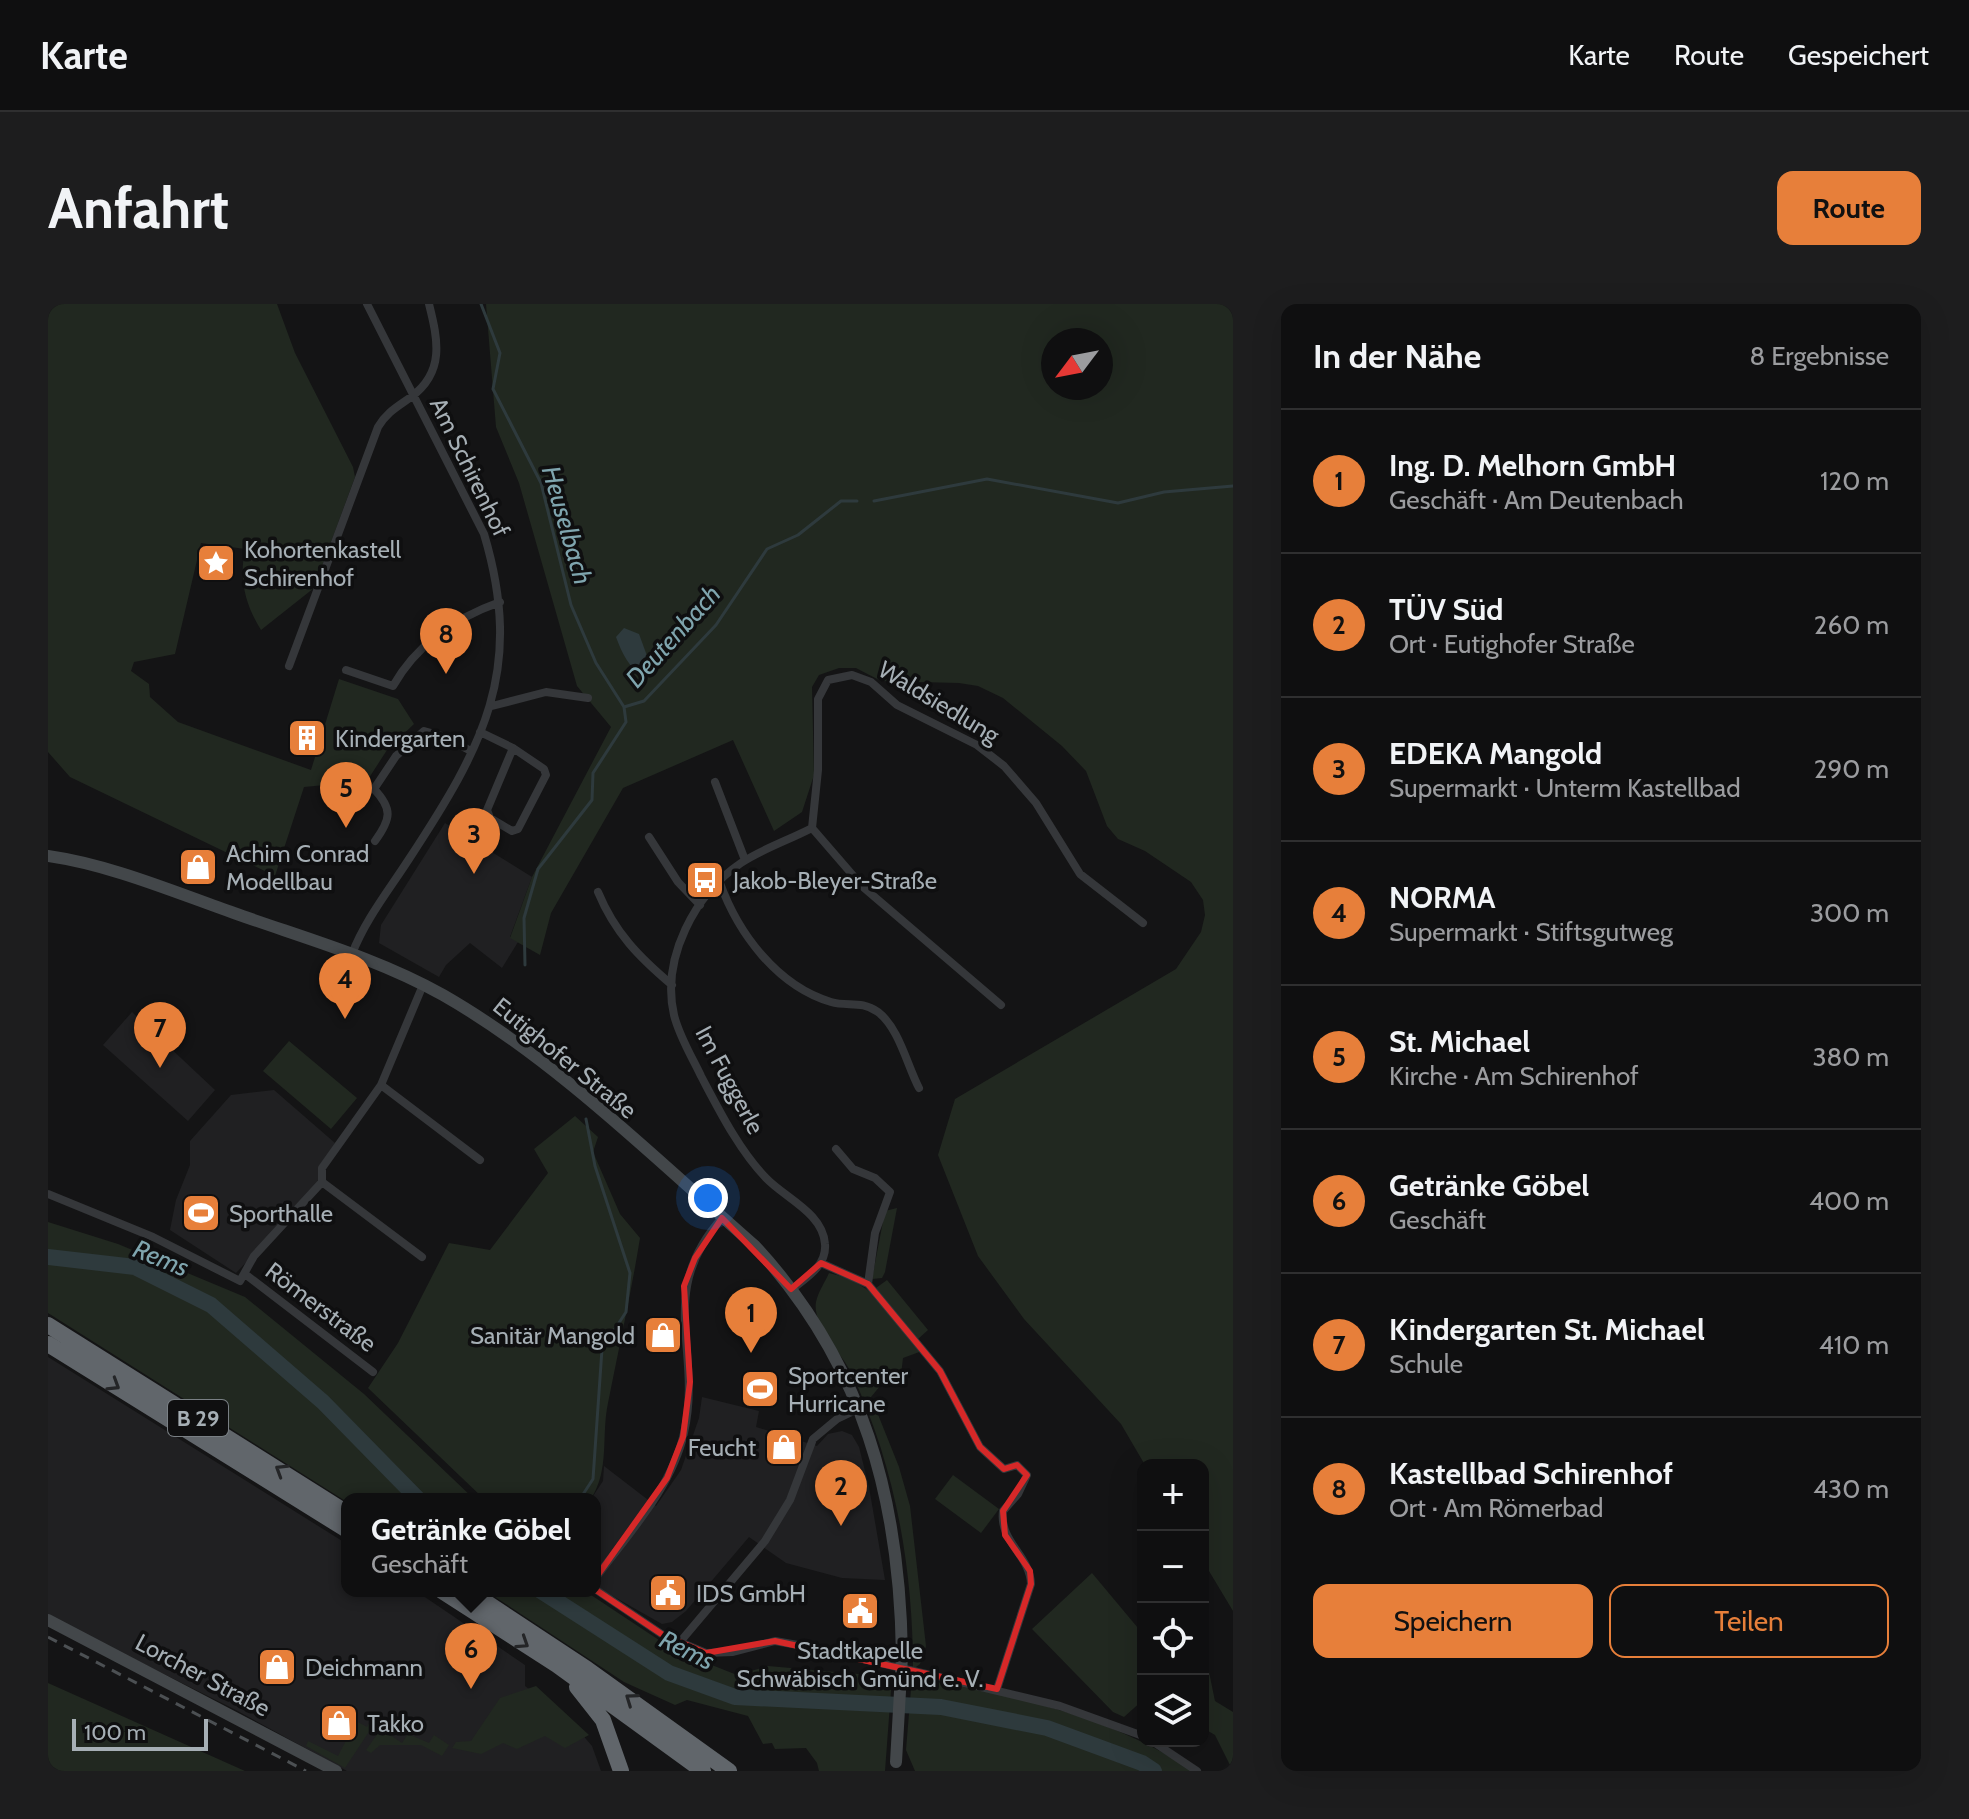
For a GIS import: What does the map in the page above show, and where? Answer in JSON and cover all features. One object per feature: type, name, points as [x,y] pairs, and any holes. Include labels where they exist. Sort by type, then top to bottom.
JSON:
[{"type":"highway","name":"B 29","points":[[48,1325],[341,1509]]},
{"type":"highway","name":"B 29","points":[[48,1344],[341,1526]]},
{"type":"highway","points":[[451,1597],[557,1665],[703,1771]]},
{"type":"highway","points":[[478,1597],[624,1694],[729,1771]]},
{"type":"highway","points":[[557,1665],[603,1720],[614,1741],[621,1771]]},
{"type":"street","name":"Am Schirenhof","points":[[352,954],[380,903],[444,804],[471,751],[492,706],[503,646],[500,602],[484,534],[367,304]]},
{"type":"street","points":[[289,666],[378,427],[388,412],[429,382],[437,361],[438,345],[429,304]]},
{"type":"street","points":[[346,670],[393,686],[417,653],[442,631],[472,612],[500,602]]},
{"type":"street","name":"Waldsiedlung","points":[[812,828],[821,689],[828,680],[852,675],[871,682],[897,705],[977,745],[1004,766],[1036,803],[1080,874],[1143,923]]},
{"type":"street","points":[[492,706],[546,692],[588,698]]},
{"type":"street","points":[[375,841],[390,816],[389,808],[374,789],[409,742],[424,731],[471,751]]},
{"type":"street","points":[[480,732],[513,748],[544,769],[546,775],[518,829],[512,831],[490,818],[487,810],[513,748]]},
{"type":"street","points":[[715,782],[745,860]]},
{"type":"street","points":[[812,828],[863,887],[1001,1005]]},
{"type":"street","name":"Im Fuggerle","points":[[812,828],[745,860],[700,905],[680,939],[672,985],[674,1015],[710,1093],[766,1178],[819,1226],[825,1243],[821,1263]]},
{"type":"street","points":[[649,837],[678,882],[700,905]]},
{"type":"street","name":"Eutighofer Straße","points":[[48,856],[102,868],[352,954],[423,985],[523,1047],[755,1246],[791,1290],[831,1352],[878,1461],[892,1516],[901,1587],[902,1656],[896,1766]]},
{"type":"street","points":[[720,883],[740,926],[785,978],[811,995],[835,1003],[865,1004],[881,1014],[919,1088]]},
{"type":"street","points":[[598,892],[610,922],[635,954],[672,985]]},
{"type":"street","points":[[243,1278],[254,1256],[322,1182],[322,1168],[381,1085],[423,985]]},
{"type":"street","points":[[381,1085],[480,1160]]},
{"type":"street","points":[[836,1149],[853,1169],[875,1178],[890,1192],[875,1233],[868,1284]]},
{"type":"street","points":[[322,1182],[422,1257]]},
{"type":"street","name":"Römerstraße","points":[[48,1194],[243,1278],[373,1372]]},
{"type":"street","points":[[601,1571],[667,1478],[683,1437],[690,1382],[683,1323],[684,1286],[695,1258],[722,1218]]},
{"type":"street","points":[[791,1290],[821,1263],[868,1284],[940,1371],[980,1447],[1004,1469],[1017,1465],[1027,1475],[1018,1494],[1003,1511],[1001,1524],[1030,1571],[1028,1599],[997,1689]]},
{"type":"street","points":[[680,1642],[765,1541],[790,1500],[813,1439],[837,1419],[858,1409]]},
{"type":"street","points":[[601,1593],[680,1642],[706,1653],[721,1653],[775,1641],[997,1689],[1102,1718],[1137,1733]]},
{"type":"street","name":"Lorcher Straße","points":[[48,1620],[336,1771]]},
{"type":"street","points":[[1161,1747],[1197,1771]]},
{"type":"highlighted area","points":[[722,1218],[791,1289],[821,1263],[868,1284],[940,1371],[980,1447],[1004,1469],[1017,1465],[1027,1475],[1003,1511],[1005,1535],[1030,1571],[1031,1584],[997,1689],[775,1641],[706,1653],[663,1635],[590,1586],[667,1478],[683,1437],[690,1382],[684,1286],[695,1258]]},
{"type":"shaded area","points":[[48,304],[277,304],[295,353],[353,467],[355,477],[314,588],[261,630],[245,591],[245,549],[201,543],[175,654],[134,662],[131,671],[149,684],[150,697],[178,722],[311,770],[339,679],[398,699],[414,724],[387,750],[367,781],[304,787],[275,876],[70,777],[48,752]]},
{"type":"shaded area","points":[[486,304],[1233,304],[1233,1611],[1209,1571],[1209,1459],[1141,1459],[1121,1424],[1024,1319],[978,1256],[938,1155],[955,1099],[1176,969],[1201,932],[1205,915],[1203,900],[1191,882],[1145,851],[1118,839],[1107,826],[1086,771],[1062,746],[1003,698],[978,686],[881,681],[856,668],[839,668],[819,675],[812,687],[814,775],[802,812],[774,831],[733,740],[623,788],[551,913],[540,955],[510,938],[532,877],[611,727],[577,686],[519,483],[496,427]]},
{"type":"shaded area","points":[[624,628],[639,634],[650,664],[650,674],[645,677],[630,665],[621,649],[616,637]]},
{"type":"shaded area","points":[[445,823],[532,877],[510,937],[518,942],[502,968],[470,943],[446,965],[439,977],[379,943],[381,925]]},
{"type":"shaded area","points":[[132,1012],[215,1090],[188,1121],[103,1045]]},
{"type":"shaded area","points":[[289,1041],[357,1098],[331,1129],[263,1071]]},
{"type":"shaded area","points":[[274,1090],[335,1143],[315,1189],[236,1273],[170,1230],[176,1200],[190,1165],[190,1141],[231,1095]]},
{"type":"shaded area","points":[[575,1116],[598,1137],[593,1152],[620,1214],[640,1238],[606,1415],[601,1476],[594,1493],[478,1493],[368,1388],[398,1343],[449,1243],[490,1250],[548,1173],[534,1149]]},
{"type":"shaded area","points":[[897,1208],[885,1272],[882,1278],[872,1279],[885,1211]]},
{"type":"shaded area","points":[[48,1222],[118,1244],[245,1297],[364,1394],[468,1493],[341,1493],[341,1498],[48,1313]]},
{"type":"shaded area","points":[[829,1273],[846,1278],[872,1293],[922,1351],[903,1358],[901,1375],[885,1380],[871,1397],[899,1467],[910,1506],[926,1646],[920,1664],[913,1669],[910,1593],[890,1480],[851,1372],[823,1329],[816,1311],[817,1298]]},
{"type":"shaded area","points":[[887,1280],[928,1330],[918,1339],[876,1288]]},
{"type":"shaded area","points":[[48,1357],[341,1540],[341,1597],[425,1597],[525,1665],[525,1686],[569,1719],[592,1746],[601,1771],[347,1771],[234,1709],[48,1616]]},
{"type":"shaded area","points":[[702,1397],[759,1411],[756,1427],[817,1446],[828,1434],[842,1431],[852,1435],[859,1447],[869,1487],[885,1580],[842,1578],[786,1563],[749,1537],[686,1611],[672,1622],[662,1624],[601,1589],[601,1493],[595,1493],[603,1481],[604,1466],[656,1506],[681,1470],[699,1418]]},
{"type":"shaded area","points":[[953,1475],[999,1509],[981,1533],[935,1499]]},
{"type":"shaded area","points":[[1092,1573],[1137,1627],[1137,1705],[1124,1717],[1113,1712],[1032,1629]]},
{"type":"shaded area","points":[[495,1597],[594,1597],[674,1650],[737,1675],[768,1666],[892,1677],[885,1771],[819,1771],[806,1748],[775,1749],[772,1743],[763,1744],[748,1716],[687,1700],[675,1705],[624,1682]]},
{"type":"shaded area","points":[[1209,1672],[1215,1701],[1233,1712],[1233,1771],[1215,1735],[1209,1732]]},
{"type":"shaded area","points":[[912,1677],[1023,1700],[1093,1721],[1137,1740],[1137,1747],[1152,1747],[1193,1771],[915,1771],[906,1750]]},
{"type":"shaded area","points":[[48,1683],[245,1771],[48,1771]]},
{"type":"shaded area","points":[[536,1686],[589,1735],[565,1748],[545,1736],[517,1749],[503,1743],[481,1754],[452,1748],[456,1742],[471,1741],[500,1698]]},
{"type":"shaded area","points":[[375,1712],[380,1715],[345,1768],[306,1746],[308,1741],[338,1756],[356,1721],[367,1727]]},
{"type":"shaded area","points":[[381,1729],[402,1743],[408,1734],[429,1743],[434,1735],[449,1745],[442,1756],[421,1745],[380,1745],[371,1753],[366,1750]]},
{"type":"waterway","name":"Heuselbach","points":[[481,304],[500,353],[493,389],[541,483],[571,605],[596,663],[624,707]]},
{"type":"waterway","name":"Deutenbach","points":[[874,501],[987,479],[1118,503],[1164,492],[1233,486]]},
{"type":"waterway","name":"Deutenbach","points":[[525,965],[524,918],[538,869],[592,800],[593,773],[626,722],[624,707],[644,701],[716,625],[767,549],[798,535],[841,501],[857,501]]},
{"type":"waterway","name":"Deutenbach","points":[[584,1493],[593,1479],[602,1349],[626,1312],[630,1273],[595,1166],[586,1119]]},
{"type":"waterway","name":"Rems","points":[[48,1257],[135,1267],[211,1305],[323,1402],[412,1493]]},
{"type":"waterway","name":"Rems","points":[[550,1597],[669,1673],[735,1697],[941,1707],[1047,1728],[1142,1763],[1154,1771]]},
{"type":"railway","points":[[48,1637],[306,1771]]},
{"type":"place","name":"Kohortenkastell Schirenhof","points":[[216,563]]},
{"type":"place","name":"Kastellbad Schirenhof","points":[[446,674]]},
{"type":"place","name":"Kindergarten","points":[[307,738]]},
{"type":"place","name":"St. Michael","points":[[346,828]]},
{"type":"place","name":"Achim Conrad Modellbau","points":[[198,867]]},
{"type":"place","name":"EDEKA Mangold","points":[[474,874]]},
{"type":"place","name":"Jakob-Bleyer-Straße","points":[[705,880]]},
{"type":"place","name":"NORMA","points":[[345,1019]]},
{"type":"place","name":"Kindergarten St. Michael","points":[[160,1068]]},
{"type":"place","name":"Sporthalle","points":[[201,1213]]},
{"type":"place","name":"Sanitär Mangold","points":[[663,1335]]},
{"type":"place","name":"Ing. D. Melhorn GmbH","points":[[751,1353]]},
{"type":"place","name":"Sportcenter Hurricane","points":[[760,1389]]},
{"type":"place","name":"Feucht","points":[[784,1447]]},
{"type":"place","name":"TÜV Süd","points":[[841,1526]]},
{"type":"place","name":"IDS GmbH","points":[[668,1593]]},
{"type":"place","name":"Stadtkapelle Schwäbisch Gmünd e. V.","points":[[860,1611]]},
{"type":"place","name":"Deichmann","points":[[277,1667]]},
{"type":"place","name":"Getränke Göbel","points":[[471,1689]]},
{"type":"place","name":"Takko","points":[[339,1723]]}]
